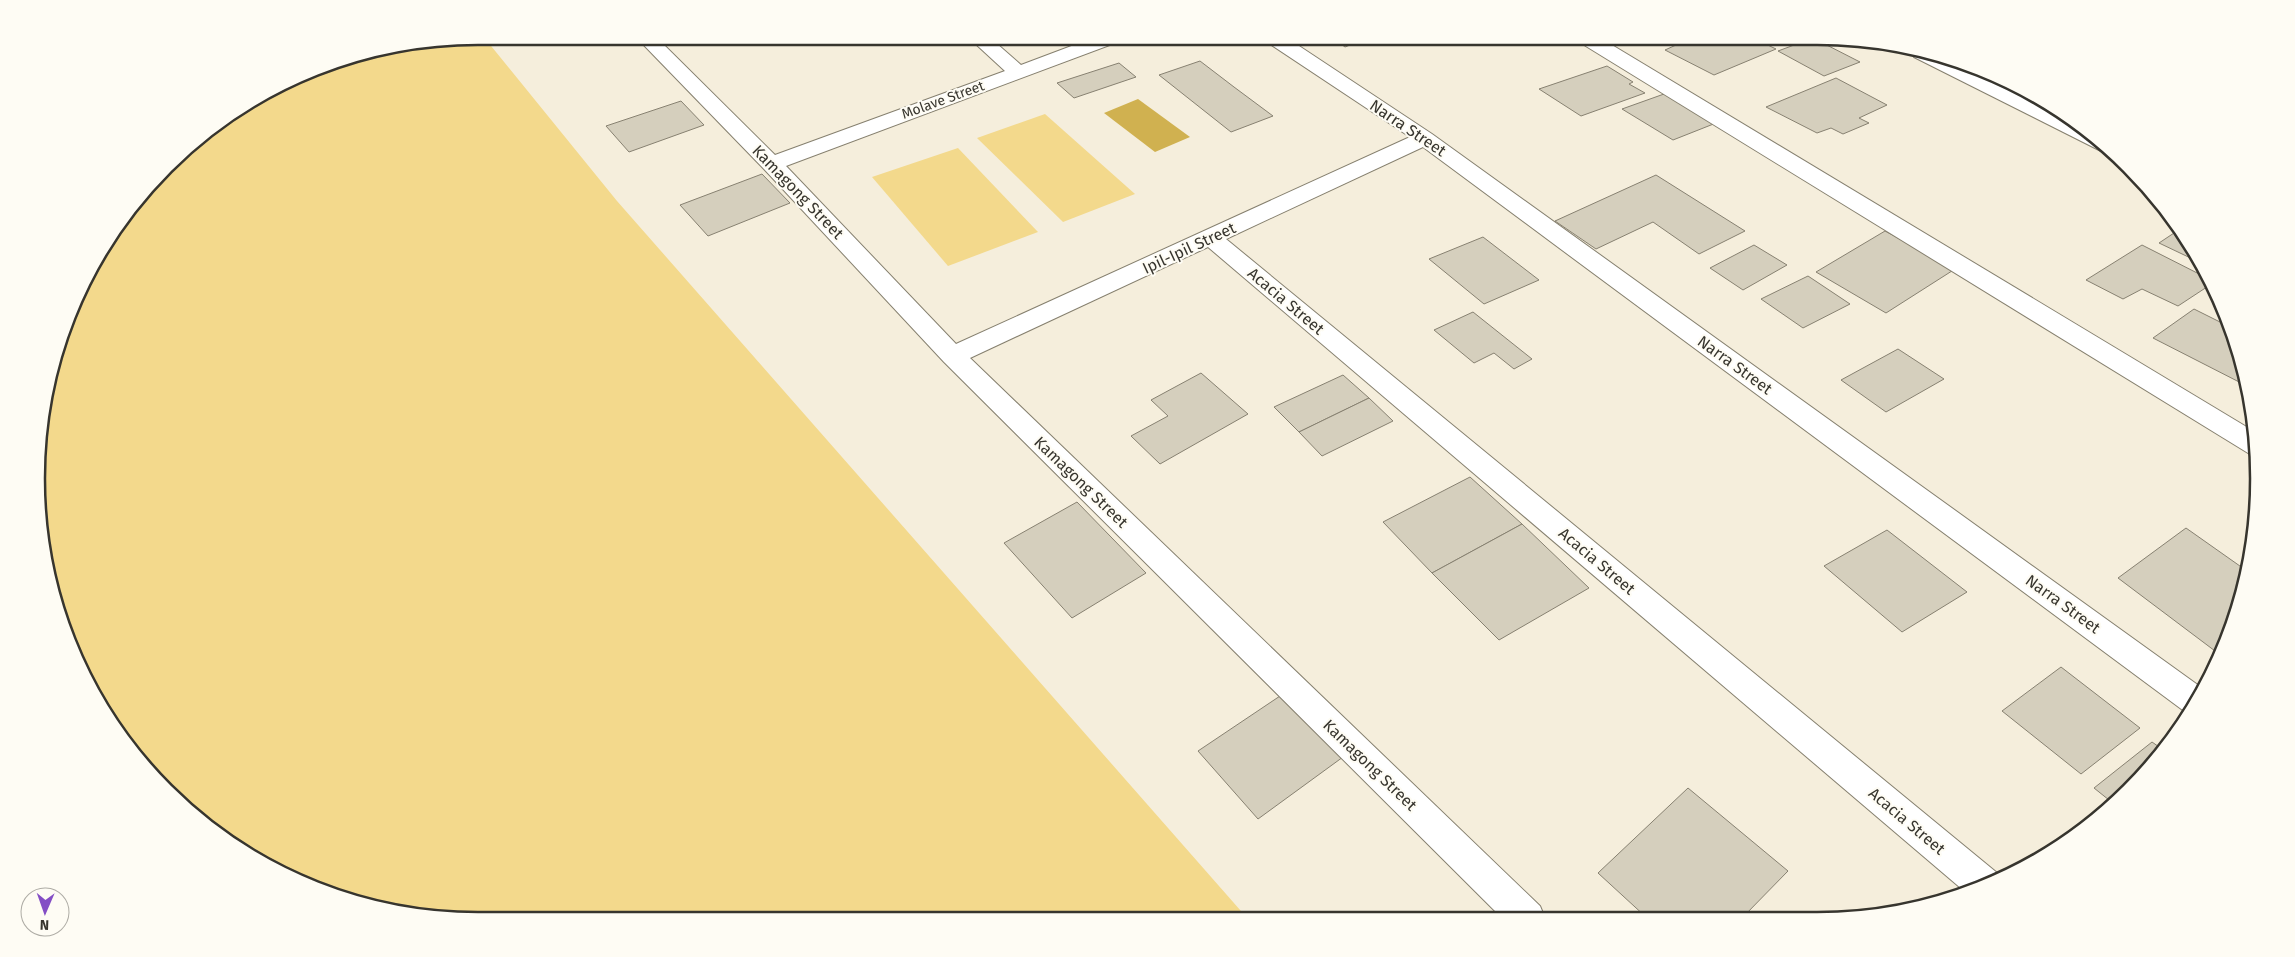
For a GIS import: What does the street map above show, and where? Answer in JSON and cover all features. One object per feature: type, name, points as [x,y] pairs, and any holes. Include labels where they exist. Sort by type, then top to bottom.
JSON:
[{"type":"street","name":"Kamagong Street","points":[[653,45],[772,164],[953,356],[1521,912]]},
{"type":"street","points":[[986,45],[1018,72]]},
{"type":"street","name":"Molave Street","points":[[772,164],[1092,45]]},
{"type":"street","name":"Narra Street","points":[[1285,45],[1425,138],[2191,697]]},
{"type":"street","points":[[1598,45],[2248,441]]},
{"type":"street","points":[[1939,63],[2072,129]]},
{"type":"street","name":"Ipil-Ipil Street","points":[[953,356],[1425,138]]},
{"type":"street","name":"Acacia Street","points":[[1211,238],[1979,880]]},
{"type":"shaded area","points":[[490,45],[617,201],[1242,912],[478,912],[422,908],[394,904],[339,889],[313,879],[262,854],[238,839],[193,804],[153,764],[118,719],[103,695],[78,644],[68,618],[53,563],[46,507],[45,478],[46,450],[53,394],[68,339],[78,313],[103,262],[118,238],[153,193],[193,153],[238,118],[262,103],[313,78],[339,68],[394,53],[450,46]]},
{"type":"shaded area","points":[[1138,99],[1190,137],[1155,152],[1104,113]]},
{"type":"shaded area","points":[[1045,114],[1135,194],[1063,222],[977,138]]},
{"type":"shaded area","points":[[958,148],[1038,232],[948,266],[872,177]]},
{"type":"building","points":[[1676,45],[1768,45],[1776,49],[1714,75],[1665,50]]},
{"type":"building","points":[[1794,45],[1827,45],[1860,62],[1824,76],[1778,51]]},
{"type":"building","points":[[1200,61],[1273,116],[1231,132],[1159,75]]},
{"type":"building","points":[[1119,63],[1136,77],[1074,98],[1057,83]]},
{"type":"building","points":[[1607,66],[1633,82],[1629,84],[1645,93],[1581,116],[1539,89]]},
{"type":"building","points":[[1836,78],[1887,105],[1859,118],[1869,123],[1843,134],[1831,128],[1817,133],[1766,107]]},
{"type":"building","points":[[1664,94],[1716,123],[1673,140],[1622,109]]},
{"type":"building","points":[[681,101],[704,125],[629,152],[606,126]]},
{"type":"building","points":[[762,174],[790,203],[708,236],[680,205]]},
{"type":"building","points":[[1656,175],[1745,231],[1699,254],[1653,222],[1596,249],[1555,221]]},
{"type":"building","points":[[1885,231],[1955,269],[1886,313],[1816,272]]},
{"type":"building","points":[[2174,233],[2189,257],[2159,243]]},
{"type":"building","points":[[1483,237],[1539,280],[1484,304],[1429,259]]},
{"type":"building","points":[[1754,245],[1787,265],[1743,290],[1710,268]]},
{"type":"building","points":[[2142,245],[2198,273],[2205,288],[2178,306],[2142,289],[2123,299],[2086,280]]},
{"type":"building","points":[[1808,276],[1850,304],[1803,328],[1761,299]]},
{"type":"building","points":[[2194,309],[2221,322],[2239,382],[2153,338]]},
{"type":"building","points":[[1473,312],[1532,359],[1514,369],[1494,353],[1474,363],[1434,330]]},
{"type":"building","points":[[1898,349],[1944,379],[1886,412],[1841,380]]},
{"type":"building","points":[[1201,373],[1248,414],[1160,464],[1131,436],[1168,416],[1151,400]]},
{"type":"building","points":[[1343,375],[1369,398],[1299,432],[1274,407]]},
{"type":"building","points":[[1369,398],[1393,421],[1322,456],[1299,432]]},
{"type":"building","points":[[1470,477],[1522,524],[1432,573],[1383,522]]},
{"type":"building","points":[[1077,502],[1146,573],[1072,618],[1004,543]]},
{"type":"building","points":[[1522,524],[1589,588],[1499,640],[1432,573]]},
{"type":"building","points":[[2186,528],[2241,567],[2227,618],[2214,650],[2118,578]]},
{"type":"building","points":[[1887,530],[1967,592],[1902,632],[1824,566]]},
{"type":"building","points":[[2061,667],[2140,728],[2081,774],[2002,711]]},
{"type":"building","points":[[1283,694],[1343,757],[1258,819],[1198,751]]},
{"type":"building","points":[[2152,742],[2157,746],[2123,785],[2108,799],[2094,788]]},
{"type":"building","points":[[1688,788],[1788,871],[1748,912],[1640,912],[1598,873]]}]
